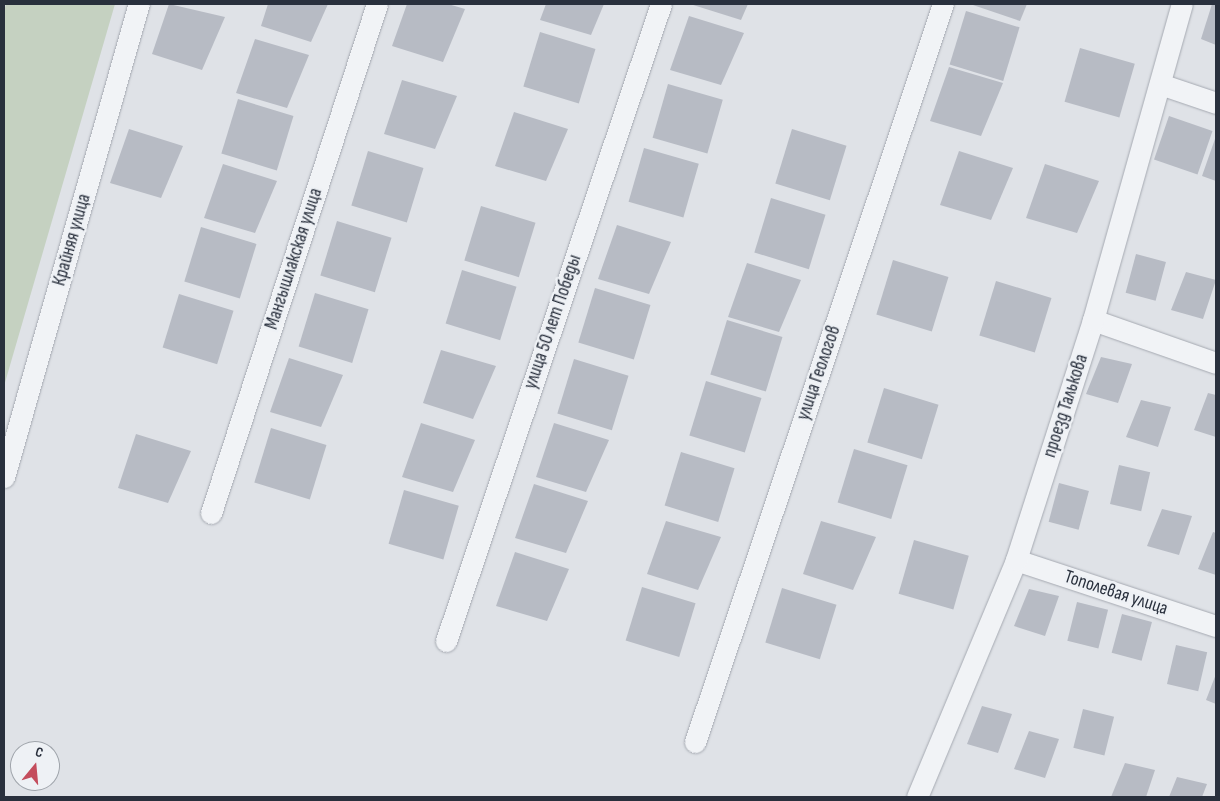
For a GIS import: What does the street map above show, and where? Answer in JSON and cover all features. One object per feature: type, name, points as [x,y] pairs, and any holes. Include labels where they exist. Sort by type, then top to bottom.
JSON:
[{"type":"street","name":"Крайняя улица","points":[[4,477],[139,4]]},
{"type":"street","name":"Мангышлакская улица","points":[[211,513],[377,4]]},
{"type":"street","name":"улица 50 лет Победы","points":[[446,641],[661,4]]},
{"type":"street","name":"улица Геологов","points":[[695,742],[944,4]]},
{"type":"street","name":"проезд Талькова","points":[[917,797],[1016,560],[1093,320],[1182,4]]},
{"type":"street","points":[[1160,84],[1216,103]]},
{"type":"street","points":[[1093,320],[1216,363]]},
{"type":"street","name":"Тополевая улица","points":[[1016,560],[1216,626]]},
{"type":"green space","points":[[6,4],[115,4],[4,386],[4,12]]},
{"type":"building","points":[[169,4],[225,17],[202,70],[152,54]]},
{"type":"building","points":[[268,4],[328,4],[311,42],[261,26]]},
{"type":"building","points":[[407,4],[448,4],[465,9],[443,62],[392,46]]},
{"type":"building","points":[[546,4],[604,4],[591,35],[540,20]]},
{"type":"building","points":[[690,4],[748,4],[741,20]]},
{"type":"building","points":[[970,4],[1027,4],[1020,21]]},
{"type":"building","points":[[1212,4],[1216,4],[1216,45],[1201,39]]},
{"type":"building","points":[[966,11],[1020,27],[1003,81],[950,65]]},
{"type":"building","points":[[689,16],[744,33],[721,85],[670,70]]},
{"type":"building","points":[[540,32],[595,49],[579,103],[523,87]]},
{"type":"building","points":[[255,39],[309,55],[287,108],[236,93]]},
{"type":"building","points":[[1080,48],[1135,64],[1119,118],[1065,102]]},
{"type":"building","points":[[949,67],[1003,83],[981,136],[930,121]]},
{"type":"building","points":[[402,80],[457,96],[435,149],[384,134]]},
{"type":"building","points":[[668,84],[723,100],[707,154],[653,138]]},
{"type":"building","points":[[238,99],[293,116],[277,170],[221,154]]},
{"type":"building","points":[[514,112],[568,129],[546,181],[495,166]]},
{"type":"building","points":[[1169,116],[1212,131],[1198,174],[1154,159]]},
{"type":"building","points":[[129,129],[183,146],[161,198],[110,183]]},
{"type":"building","points":[[792,129],[847,146],[830,200],[775,184]]},
{"type":"building","points":[[1216,136],[1216,181],[1202,176]]},
{"type":"building","points":[[644,148],[699,164],[683,218],[629,202]]},
{"type":"building","points":[[368,151],[423,168],[407,222],[351,206]]},
{"type":"building","points":[[959,151],[1013,168],[991,220],[940,205]]},
{"type":"building","points":[[223,164],[277,181],[255,233],[204,218]]},
{"type":"building","points":[[1045,164],[1099,181],[1077,233],[1026,218]]},
{"type":"building","points":[[771,198],[826,215],[809,269],[754,253]]},
{"type":"building","points":[[481,206],[536,223],[519,277],[464,261]]},
{"type":"building","points":[[337,221],[392,238],[375,292],[320,276]]},
{"type":"building","points":[[617,225],[671,242],[649,294],[598,279]]},
{"type":"building","points":[[201,227],[256,244],[240,298],[184,282]]},
{"type":"building","points":[[1136,254],[1166,262],[1156,301],[1126,293]]},
{"type":"building","points":[[893,260],[948,277],[932,331],[876,315]]},
{"type":"building","points":[[747,263],[801,280],[779,332],[728,317]]},
{"type":"building","points":[[462,270],[517,287],[500,340],[446,324]]},
{"type":"building","points":[[1186,272],[1216,280],[1203,319],[1171,310]]},
{"type":"building","points":[[996,281],[1051,298],[1035,352],[979,336]]},
{"type":"building","points":[[595,288],[650,305],[634,359],[578,343]]},
{"type":"building","points":[[315,293],[369,309],[352,363],[299,347]]},
{"type":"building","points":[[179,294],[234,311],[217,364],[163,348]]},
{"type":"building","points":[[727,320],[782,337],[766,391],[710,375]]},
{"type":"building","points":[[441,350],[496,366],[473,419],[423,403]]},
{"type":"building","points":[[1101,357],[1132,364],[1118,403],[1086,394]]},
{"type":"building","points":[[289,358],[343,375],[321,427],[270,412]]},
{"type":"building","points":[[574,359],[629,376],[612,430],[557,414]]},
{"type":"building","points":[[706,381],[761,398],[745,452],[689,436]]},
{"type":"building","points":[[884,388],[939,405],[922,459],[867,443]]},
{"type":"building","points":[[1208,393],[1216,395],[1216,437],[1194,430]]},
{"type":"building","points":[[1141,400],[1171,407],[1158,447],[1126,437]]},
{"type":"building","points":[[421,423],[475,440],[453,492],[402,477]]},
{"type":"building","points":[[554,423],[609,440],[586,492],[536,477]]},
{"type":"building","points":[[271,428],[326,445],[310,499],[254,483]]},
{"type":"building","points":[[136,434],[191,451],[168,503],[118,488]]},
{"type":"building","points":[[854,449],[908,465],[891,519],[838,503]]},
{"type":"building","points":[[681,452],[735,468],[718,522],[665,506]]},
{"type":"building","points":[[1119,465],[1150,472],[1141,511],[1110,504]]},
{"type":"building","points":[[1059,483],[1089,491],[1079,530],[1049,522]]},
{"type":"building","points":[[534,484],[588,501],[566,553],[515,538]]},
{"type":"building","points":[[404,490],[459,506],[443,560],[389,544]]},
{"type":"building","points":[[1162,509],[1192,516],[1179,555],[1147,546]]},
{"type":"building","points":[[666,521],[721,537],[698,590],[647,574]]},
{"type":"building","points":[[821,521],[876,537],[853,590],[803,574]]},
{"type":"building","points":[[1213,532],[1216,533],[1216,575],[1198,569]]},
{"type":"building","points":[[914,540],[969,556],[953,610],[899,594]]},
{"type":"building","points":[[515,552],[569,569],[547,621],[496,606]]},
{"type":"building","points":[[642,587],[696,603],[679,657],[626,641]]},
{"type":"building","points":[[782,588],[837,605],[820,659],[765,643]]},
{"type":"building","points":[[1029,589],[1059,596],[1045,636],[1014,626]]},
{"type":"building","points":[[1077,602],[1108,610],[1098,649],[1067,641]]},
{"type":"building","points":[[1122,614],[1152,622],[1142,661],[1112,653]]},
{"type":"building","points":[[1176,645],[1207,652],[1198,691],[1167,684]]},
{"type":"building","points":[[1216,674],[1216,704],[1206,700]]},
{"type":"building","points":[[982,706],[1012,714],[998,753],[967,744]]},
{"type":"building","points":[[1083,709],[1114,717],[1104,756],[1073,748]]},
{"type":"building","points":[[1029,731],[1059,739],[1045,778],[1014,769]]},
{"type":"building","points":[[1125,763],[1155,770],[1146,797],[1111,797]]},
{"type":"building","points":[[1177,777],[1207,784],[1202,797],[1169,797]]}]
